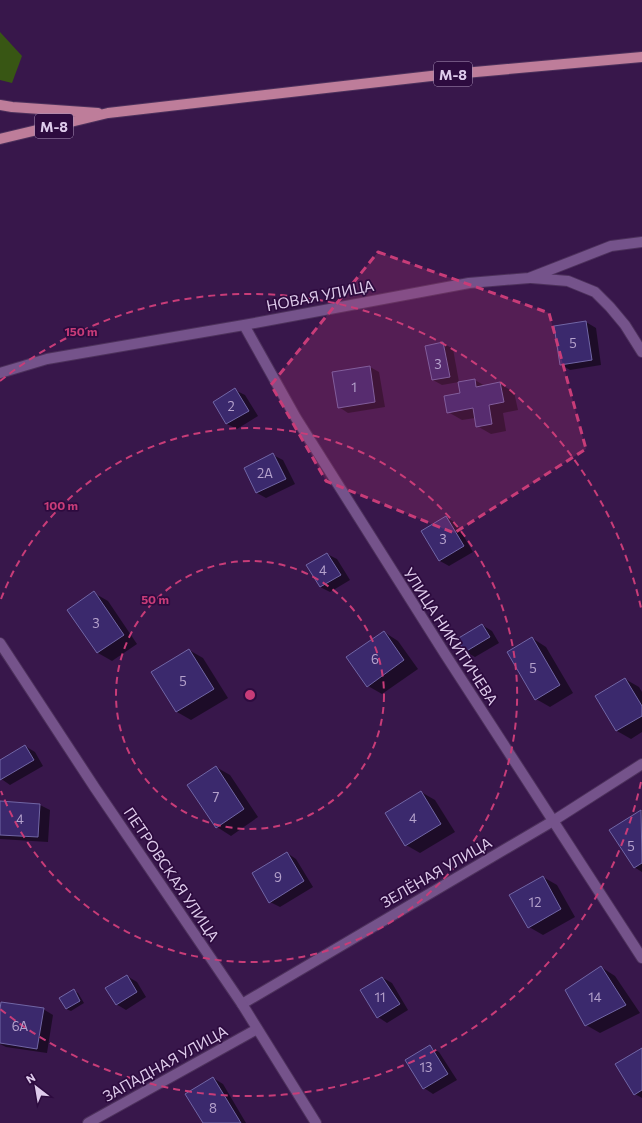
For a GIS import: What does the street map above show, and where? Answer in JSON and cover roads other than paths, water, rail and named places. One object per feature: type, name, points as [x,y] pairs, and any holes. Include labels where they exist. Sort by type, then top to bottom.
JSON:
[{"type":"main road","name":"М-8","points":[[0,139],[108,113],[431,76],[642,57]]},
{"type":"main road","name":"М-8","points":[[0,105],[108,113]]},
{"type":"street","name":"НОВАЯ УЛИЦА","points":[[0,373],[47,360],[470,283],[529,278],[611,246],[642,242]]},
{"type":"street","points":[[529,278],[568,281],[595,292],[610,306],[625,325],[642,352]]},
{"type":"street","name":"УЛИЦА НИКИТИЧЕВА","points":[[244,325],[300,425],[445,654],[642,958]]},
{"type":"street","name":"ПЕТРОВСКАЯ УЛИЦА","points":[[0,643],[95,788],[242,1004],[316,1123]]},
{"type":"street","name":"ЗЕЛЁНАЯ УЛИЦА","points":[[242,1004],[553,821],[642,764]]},
{"type":"street","name":"ЗАПАДНАЯ УЛИЦА","points":[[88,1123],[257,1029]]}]
